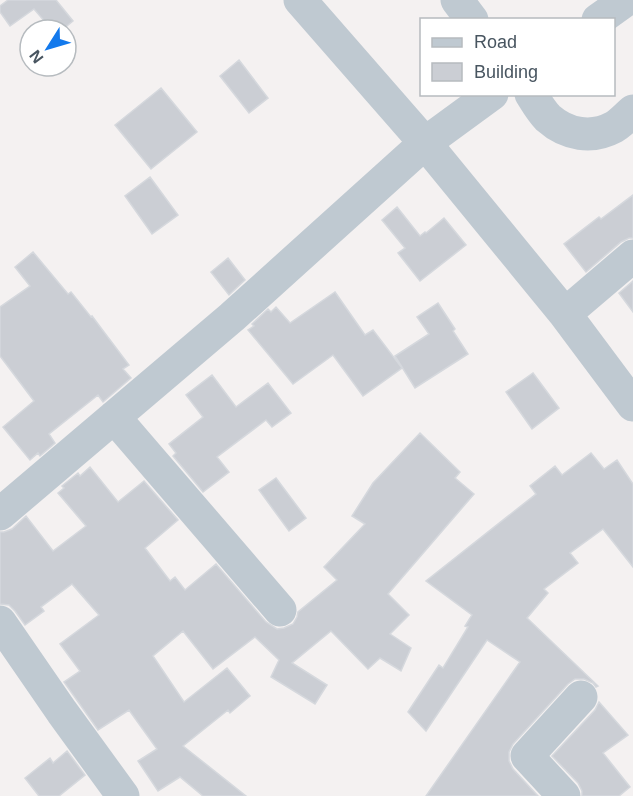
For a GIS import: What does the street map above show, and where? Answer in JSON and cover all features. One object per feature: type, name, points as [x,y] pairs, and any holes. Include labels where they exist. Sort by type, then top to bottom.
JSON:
[{"type":"street","points":[[300,0],[425,143],[565,314],[633,405]]},
{"type":"street","points":[[458,0],[471,18]]},
{"type":"street","points":[[601,18],[626,0]]},
{"type":"street","points":[[0,514],[232,317],[425,143],[489,96]]},
{"type":"street","points":[[532,96],[547,117],[565,130],[579,135],[596,134],[615,127],[633,111]]},
{"type":"street","points":[[565,314],[633,256]]},
{"type":"street","points":[[114,417],[280,610]]},
{"type":"street","points":[[0,622],[62,711],[110,792]]},
{"type":"street","points":[[564,796],[528,756],[581,697]]},
{"type":"building","points":[[8,0],[56,0],[71,18],[42,18],[34,9],[18,18],[10,26],[0,12],[0,6]]},
{"type":"building","points":[[239,60],[268,98],[249,113],[220,76]]},
{"type":"building","points":[[161,88],[197,132],[151,169],[115,125]]},
{"type":"building","points":[[150,177],[178,215],[152,234],[125,196]]},
{"type":"building","points":[[633,195],[633,238],[621,242],[586,272],[564,244]]},
{"type":"building","points":[[397,207],[420,236],[444,218],[466,245],[420,281],[398,253],[405,248],[382,220]]},
{"type":"building","points":[[33,252],[68,294],[71,292],[92,316],[129,365],[123,369],[131,378],[103,402],[98,395],[49,434],[55,443],[40,456],[38,453],[30,460],[3,427],[34,401],[0,356],[0,307],[30,286],[15,267]]},
{"type":"building","points":[[228,258],[245,280],[229,295],[211,272]]},
{"type":"building","points":[[633,281],[633,312],[619,293]]},
{"type":"building","points":[[335,292],[365,335],[373,330],[402,368],[363,396],[333,355],[293,384],[248,330],[268,309],[271,312],[276,307],[290,323]]},
{"type":"building","points":[[438,303],[468,354],[415,388],[395,356],[429,334],[417,317]]},
{"type":"building","points":[[533,373],[559,408],[532,429],[506,392]]},
{"type":"building","points":[[212,375],[236,407],[268,383],[291,413],[272,427],[266,420],[217,457],[229,472],[203,492],[173,456],[176,453],[169,444],[203,417],[186,395]]},
{"type":"building","points":[[420,433],[460,472],[455,478],[474,494],[388,594],[409,615],[390,634],[411,648],[401,671],[380,658],[368,669],[331,631],[292,663],[327,685],[315,704],[271,677],[279,660],[255,637],[213,669],[183,631],[153,656],[184,702],[227,668],[250,696],[230,713],[228,710],[183,746],[246,796],[203,796],[180,777],[158,791],[138,761],[157,749],[129,710],[98,730],[64,682],[80,671],[60,644],[99,615],[72,584],[41,607],[44,611],[25,625],[9,605],[0,604],[0,532],[12,529],[26,516],[53,551],[86,526],[58,493],[64,488],[62,486],[78,473],[80,476],[90,467],[118,502],[144,481],[178,520],[145,548],[170,581],[175,577],[185,590],[216,564],[266,622],[277,629],[284,628],[293,624],[298,612],[337,580],[324,567],[365,524],[352,516],[373,483]]},
{"type":"building","points":[[591,453],[604,469],[617,460],[633,484],[633,567],[603,529],[570,553],[578,563],[544,589],[548,593],[527,618],[598,686],[584,679],[575,679],[513,744],[509,752],[509,761],[513,769],[538,796],[426,796],[520,662],[487,640],[426,731],[408,712],[439,665],[443,668],[468,627],[465,626],[472,615],[426,581],[536,494],[530,486],[555,466],[562,475]]},
{"type":"building","points":[[276,478],[306,518],[289,531],[259,490]]},
{"type":"building","points":[[599,702],[628,735],[603,753],[630,787],[619,796],[582,796],[578,783],[552,756],[595,710]]},
{"type":"building","points":[[67,751],[85,775],[59,796],[39,796],[25,778],[50,758],[53,763]]}]
